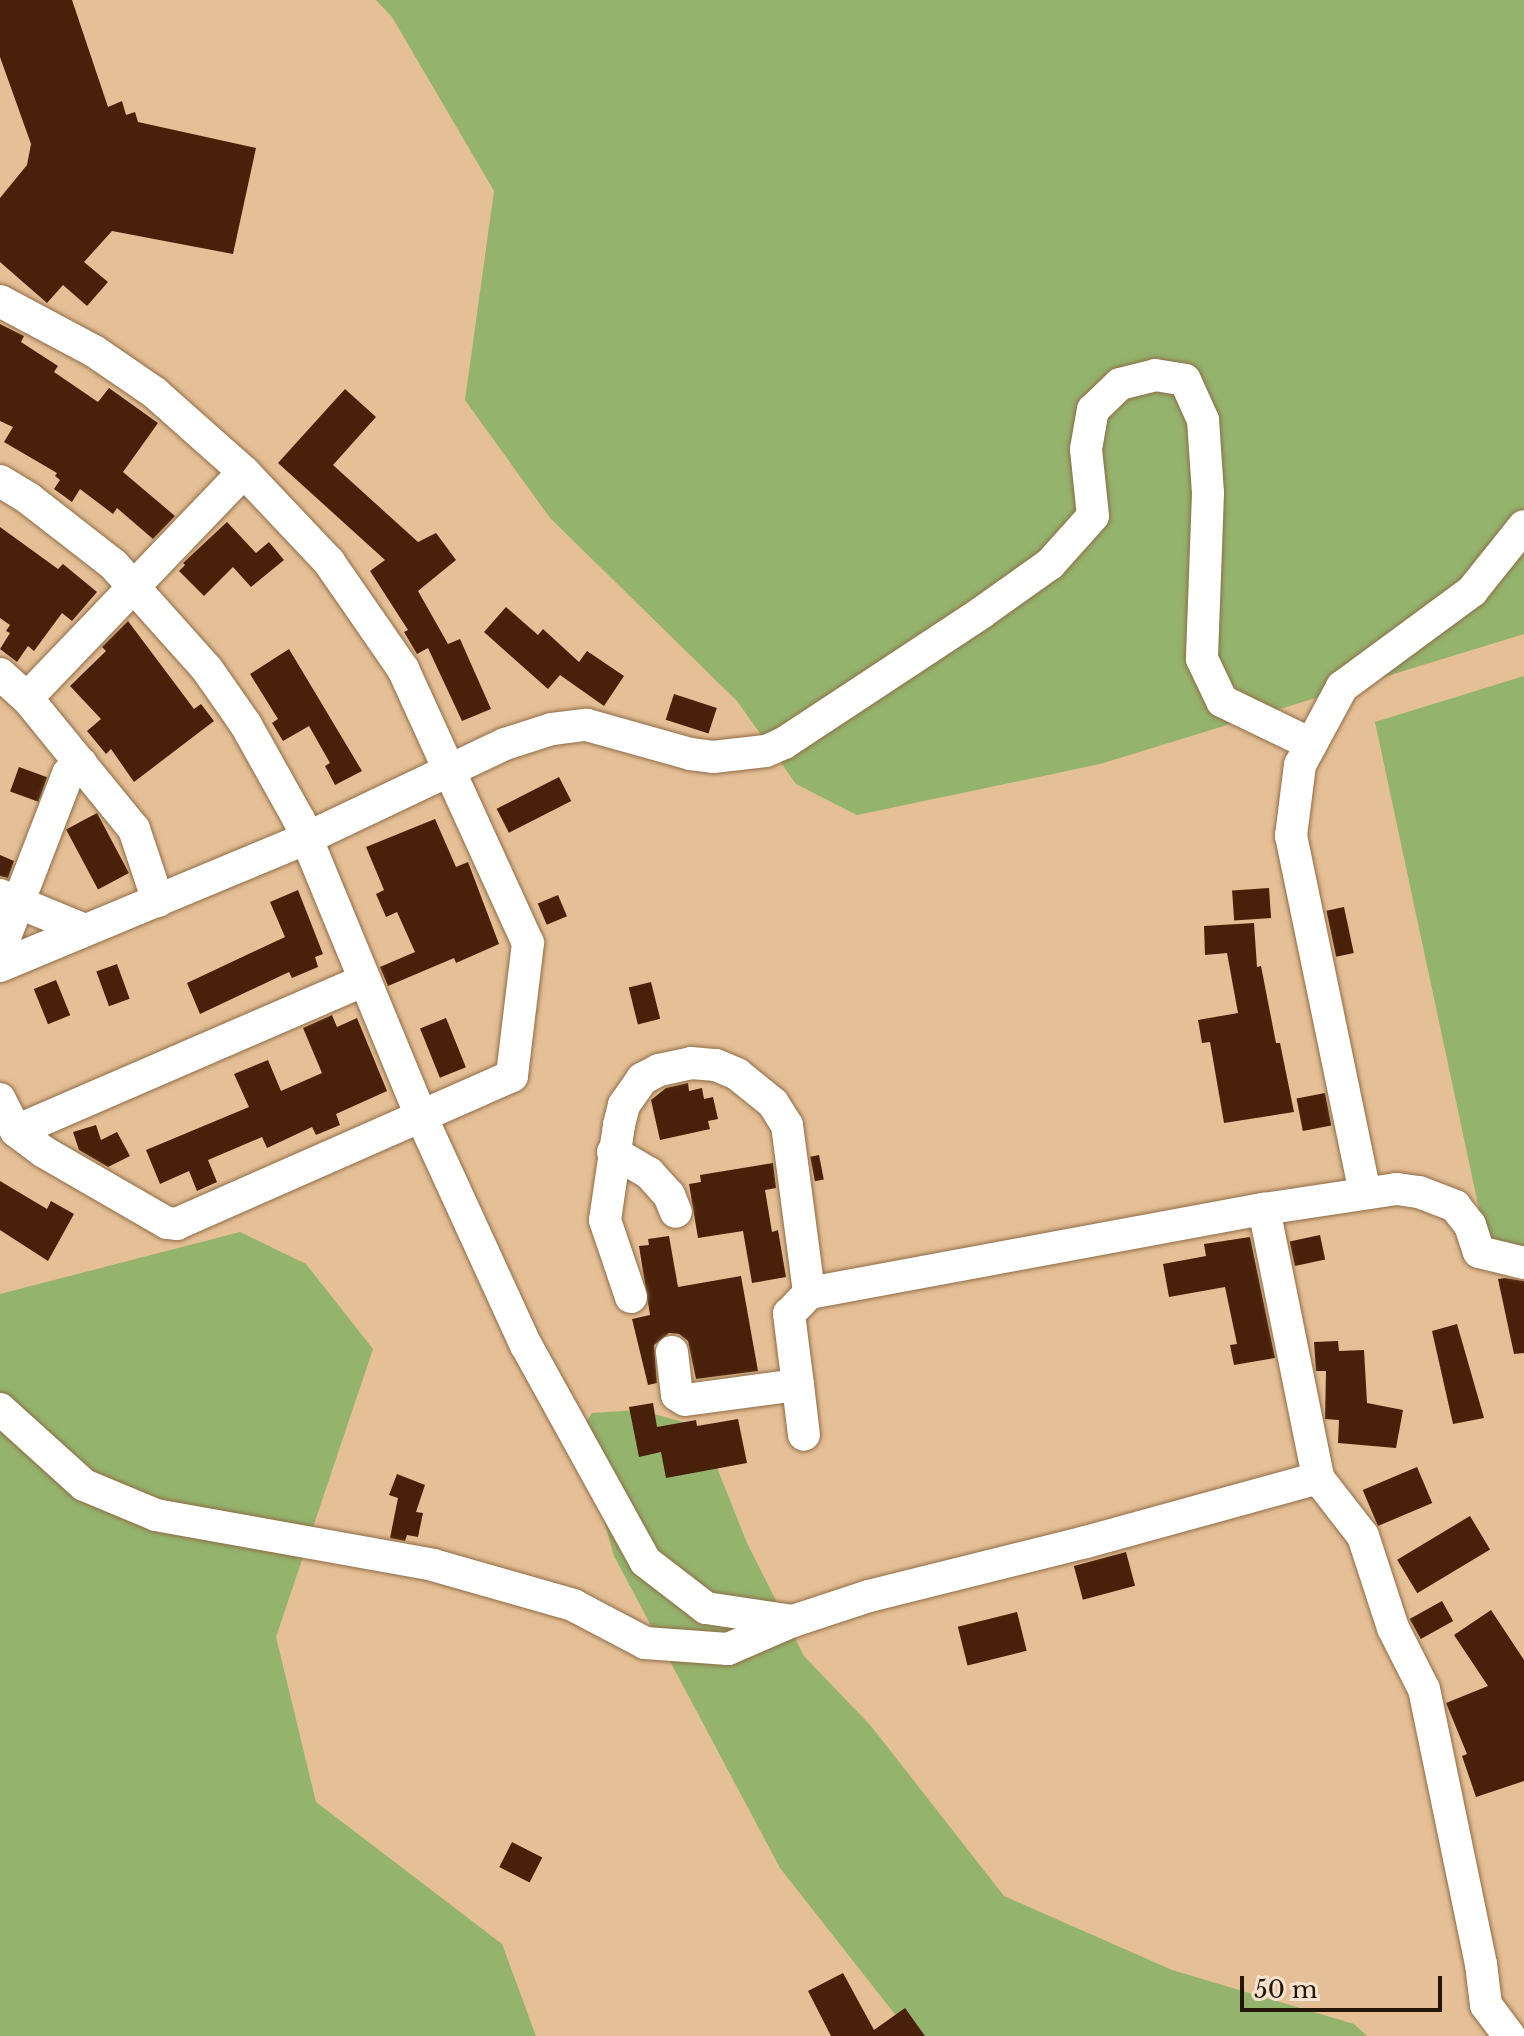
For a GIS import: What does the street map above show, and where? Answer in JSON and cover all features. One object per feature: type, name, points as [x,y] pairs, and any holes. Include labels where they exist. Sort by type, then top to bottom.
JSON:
[{"type":"street","points":[[0,301],[94,351],[155,393],[244,472],[329,562],[395,657],[451,769],[528,943],[512,1076],[420,1114],[177,1224],[167,1223],[44,1152],[16,1131],[0,1099]]},
{"type":"street","points":[[0,966],[307,838],[505,744],[570,726],[587,725],[690,754],[713,757],[766,751],[784,743],[1050,564],[1093,516],[1086,449],[1093,410],[1120,384],[1155,375],[1185,380],[1203,420],[1208,493],[1202,659],[1222,701],[1311,744]]},
{"type":"street","points":[[27,698],[244,472]]},
{"type":"street","points":[[0,481],[80,536],[135,587],[223,691],[275,774],[307,838],[420,1114],[526,1345],[645,1561],[706,1608],[793,1621]]},
{"type":"street","points":[[1365,1193],[1291,836],[1300,765],[1342,687],[1472,591],[1524,526]]},
{"type":"street","points":[[0,675],[27,698],[134,829],[158,901]]},
{"type":"street","points":[[0,950],[9,898],[68,774],[81,763]]},
{"type":"street","points":[[9,898],[85,930]]},
{"type":"street","points":[[16,1131],[365,980]]},
{"type":"street","points":[[631,1297],[605,1220],[613,1152],[624,1105],[634,1087],[659,1070],[691,1063],[716,1065],[754,1085],[787,1125],[809,1293]]},
{"type":"street","points":[[613,1152],[649,1173],[669,1195],[676,1212]]},
{"type":"street","points":[[804,1435],[789,1314],[809,1293],[1264,1209],[1397,1189],[1446,1201],[1464,1215],[1479,1252],[1524,1263]]},
{"type":"street","points":[[1264,1209],[1318,1478],[1363,1536],[1393,1628],[1424,1689],[1486,2005],[1509,2036]]},
{"type":"street","points":[[672,1352],[677,1395],[685,1400],[798,1385]]},
{"type":"street","points":[[0,1409],[84,1485],[156,1515],[433,1565],[573,1605],[645,1643],[728,1649],[793,1621],[869,1596],[1086,1542],[1318,1478]]},
{"type":"green space","points":[[376,0],[1524,0],[1524,634],[1100,764],[857,815],[796,784],[737,701],[550,518],[465,400],[494,191],[392,17]]},
{"type":"green space","points":[[1524,676],[1524,1251],[1485,1237],[1375,722]]},
{"type":"green space","points":[[240,1232],[306,1264],[373,1349],[276,1637],[316,1802],[502,1944],[536,2036],[0,2036],[0,1294]]},
{"type":"green space","points":[[639,1410],[701,1427],[747,1543],[804,1656],[871,1726],[1004,1896],[1172,1970],[1354,2024],[1367,2036],[912,2036],[780,1868],[614,1556],[579,1433],[592,1413]]},
{"type":"building","points":[[0,0],[72,0],[108,107],[122,101],[126,115],[135,112],[138,122],[256,148],[233,254],[112,231],[84,262],[108,282],[87,306],[63,285],[47,303],[0,262],[0,198],[27,165],[31,144],[0,57]]},
{"type":"building","points":[[0,324],[24,336],[21,342],[58,366],[54,372],[98,402],[109,388],[158,423],[123,472],[175,516],[153,539],[117,508],[113,514],[80,489],[72,502],[54,489],[60,480],[55,476],[57,473],[4,442],[13,427],[0,421]]},
{"type":"building","points":[[345,389],[376,417],[333,465],[418,542],[436,533],[456,560],[418,591],[448,644],[460,639],[491,709],[462,721],[428,648],[417,654],[404,632],[408,630],[370,571],[385,560],[278,463]]},
{"type":"building","points":[[227,522],[256,553],[269,542],[284,560],[251,587],[233,567],[204,596],[179,571],[185,565],[183,563]]},
{"type":"building","points":[[0,527],[58,569],[63,564],[97,592],[72,621],[62,613],[34,651],[28,646],[17,662],[0,649],[10,633],[6,631],[10,625],[0,618]]},
{"type":"building","points":[[506,607],[538,635],[543,629],[579,662],[587,651],[624,676],[604,706],[560,675],[548,689],[484,632]]},
{"type":"building","points":[[128,621],[194,709],[201,704],[214,721],[134,782],[111,749],[106,754],[87,731],[101,719],[70,686],[106,651],[102,647]]},
{"type":"building","points":[[289,649],[362,771],[335,785],[325,766],[330,763],[309,726],[283,741],[272,723],[278,719],[250,674]]},
{"type":"building","points":[[674,694],[717,708],[708,734],[666,720]]},
{"type":"building","points":[[19,767],[47,777],[38,802],[10,791]]},
{"type":"building","points":[[559,777],[571,801],[509,833],[497,809]]},
{"type":"building","points":[[97,813],[129,873],[98,889],[66,829]]},
{"type":"building","points":[[435,819],[456,867],[468,862],[499,944],[456,963],[454,958],[388,986],[380,967],[415,952],[397,912],[386,917],[376,894],[384,890],[366,847]]},
{"type":"building","points":[[0,855],[14,861],[8,878],[0,876]]},
{"type":"building","points":[[1269,888],[1271,918],[1234,921],[1232,891]]},
{"type":"building","points":[[298,890],[323,954],[315,957],[318,967],[292,978],[289,972],[200,1014],[187,983],[285,937],[270,902]]},
{"type":"building","points":[[558,895],[567,916],[547,925],[538,904]]},
{"type":"building","points":[[1344,907],[1354,953],[1336,957],[1326,911]]},
{"type":"building","points":[[1254,923],[1257,967],[1261,966],[1294,1112],[1224,1123],[1210,1042],[1202,1043],[1198,1020],[1238,1013],[1227,953],[1205,955],[1204,926]]},
{"type":"building","points":[[117,964],[130,999],[109,1006],[96,972]]},
{"type":"building","points":[[56,980],[70,1015],[48,1024],[34,989]]},
{"type":"building","points":[[651,982],[660,1019],[638,1024],[629,988]]},
{"type":"building","points":[[332,1015],[337,1027],[357,1018],[387,1091],[336,1114],[340,1125],[316,1135],[312,1127],[267,1148],[262,1137],[208,1160],[217,1182],[197,1191],[189,1171],[160,1184],[146,1150],[249,1107],[234,1074],[268,1060],[281,1091],[322,1073],[303,1028]]},
{"type":"building","points":[[446,1018],[466,1067],[440,1078],[420,1028]]},
{"type":"building","points":[[688,1083],[689,1091],[702,1088],[704,1099],[713,1097],[718,1119],[708,1121],[710,1129],[660,1140],[651,1100],[666,1088]]},
{"type":"building","points":[[1325,1093],[1331,1125],[1303,1131],[1297,1099]]},
{"type":"building","points":[[96,1125],[101,1140],[117,1132],[130,1156],[108,1167],[79,1150],[73,1132]]},
{"type":"building","points":[[819,1155],[824,1180],[815,1181],[810,1157]]},
{"type":"building","points":[[773,1163],[776,1188],[765,1190],[772,1232],[778,1230],[786,1277],[752,1283],[743,1231],[698,1238],[689,1184],[701,1182],[700,1175]]},
{"type":"building","points":[[0,1181],[47,1209],[51,1201],[74,1214],[48,1261],[0,1230]]},
{"type":"building","points":[[1320,1235],[1325,1259],[1295,1266],[1290,1241]]},
{"type":"building","points":[[669,1236],[678,1287],[741,1276],[758,1371],[696,1379],[688,1341],[679,1334],[669,1333],[654,1345],[657,1383],[648,1385],[632,1319],[650,1315],[639,1246],[649,1245],[648,1239]]},
{"type":"building","points":[[1250,1237],[1275,1358],[1234,1365],[1230,1345],[1237,1344],[1225,1287],[1169,1297],[1163,1264],[1206,1256],[1204,1244]]},
{"type":"building","points":[[1498,1279],[1524,1281],[1524,1353],[1514,1354]]},
{"type":"building","points":[[1457,1324],[1484,1418],[1453,1424],[1432,1331]]},
{"type":"building","points":[[1338,1341],[1339,1351],[1364,1350],[1367,1403],[1403,1410],[1396,1448],[1338,1443],[1339,1420],[1325,1419],[1326,1371],[1316,1371],[1314,1342]]},
{"type":"building","points":[[653,1403],[657,1427],[696,1420],[697,1426],[738,1419],[747,1463],[666,1478],[661,1452],[639,1457],[629,1407]]},
{"type":"building","points":[[1417,1467],[1432,1503],[1378,1526],[1363,1490]]},
{"type":"building","points":[[397,1474],[425,1485],[416,1512],[423,1513],[418,1537],[407,1535],[405,1541],[390,1538],[398,1498],[389,1495]]},
{"type":"building","points":[[1470,1516],[1490,1549],[1417,1593],[1397,1560]]},
{"type":"building","points":[[1126,1552],[1135,1586],[1083,1600],[1074,1566]]},
{"type":"building","points":[[1442,1601],[1453,1621],[1421,1639],[1410,1619]]},
{"type":"building","points":[[1491,1610],[1524,1660],[1524,1781],[1476,1797],[1462,1756],[1467,1754],[1446,1703],[1488,1686],[1454,1635]]},
{"type":"building","points":[[1017,1612],[1027,1651],[967,1666],[958,1627]]},
{"type":"building","points":[[512,1842],[542,1857],[530,1882],[499,1867]]},
{"type":"building","points":[[843,1973],[874,2030],[905,2008],[925,2036],[831,2036],[808,1991]]}]
